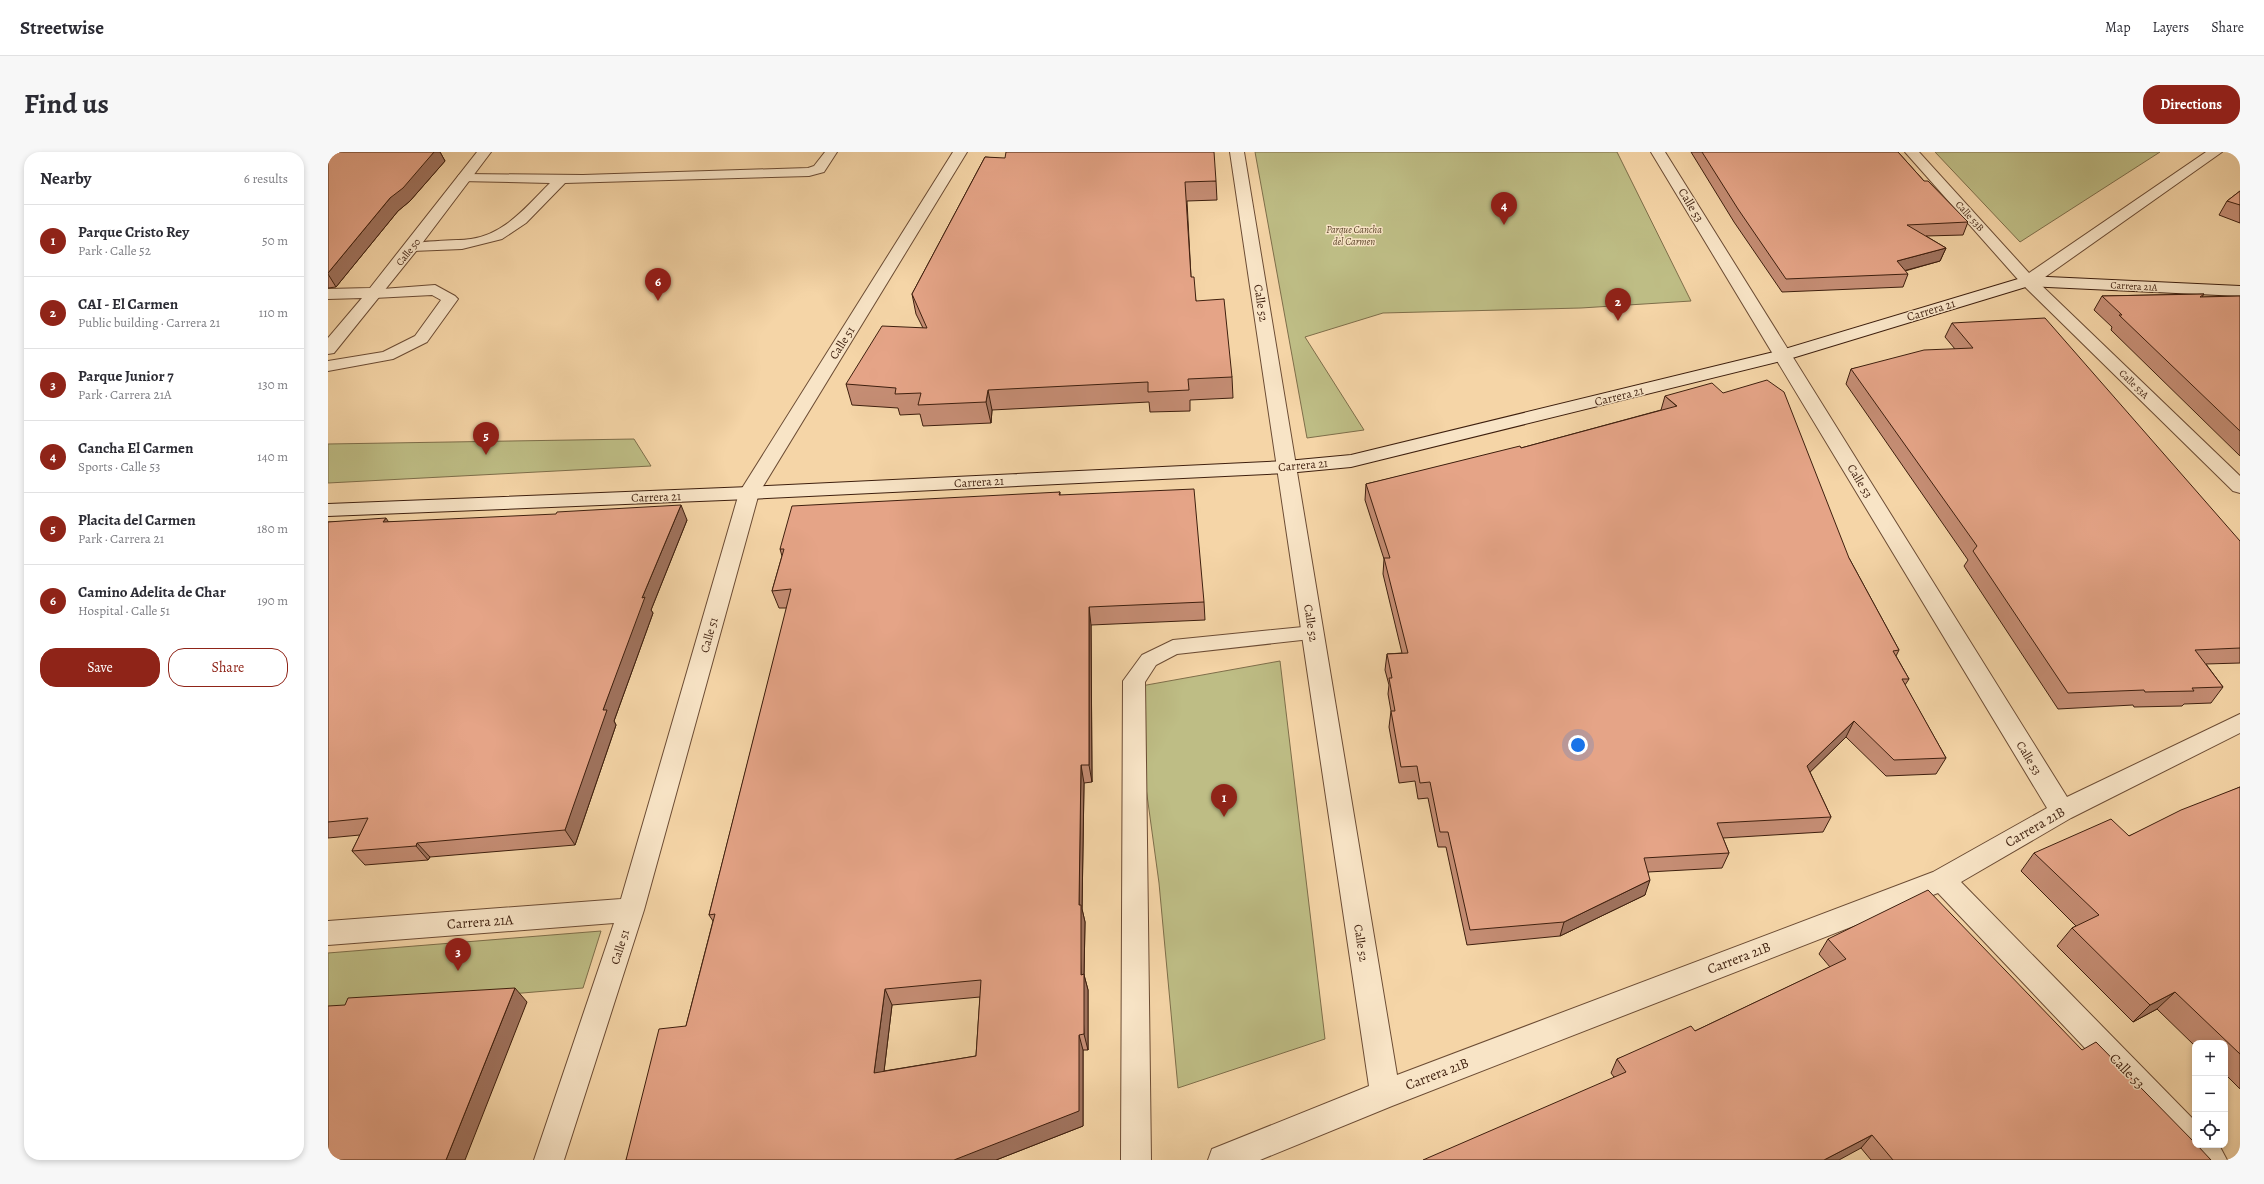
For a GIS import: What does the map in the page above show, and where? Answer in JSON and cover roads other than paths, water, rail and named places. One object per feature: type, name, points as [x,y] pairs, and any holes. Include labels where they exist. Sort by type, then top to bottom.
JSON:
[{"type":"street","name":"Calle 50","points":[[328,348],[412,247],[484,152]]},
{"type":"street","name":"Calle 51","points":[[549,1160],[632,910],[748,493],[960,152]]},
{"type":"street","name":"Calle 52","points":[[1237,152],[1385,1094]]},
{"type":"street","name":"Calle 53","points":[[1658,152],[2062,811]]},
{"type":"street","name":"Calle 53B","points":[[1912,152],[2028,281]]},
{"type":"street","name":"Carrera 21","points":[[328,510],[748,493],[1287,467],[1351,461],[1783,355],[2028,281],[2215,152]]},
{"type":"street","name":"Carrera 21A","points":[[2028,281],[2240,291]]},
{"type":"street","name":"Calle 53A","points":[[2028,281],[2240,487]]},
{"type":"street","points":[[328,294],[374,293]]},
{"type":"street","name":"Carrera 21B","points":[[1223,1160],[1385,1094],[1942,880],[2062,811],[2240,722]]},
{"type":"street","name":"Calle 53","points":[[1942,880],[2192,1139]]},
{"type":"street","name":"Carrera 21A","points":[[328,933],[632,910]]},
{"type":"street","points":[[2201,1148],[2212,1160]]},
{"type":"lane","points":[[464,178],[561,179],[809,172],[819,169],[831,152]]},
{"type":"lane","points":[[412,247],[471,244],[494,238],[510,230],[561,179]]},
{"type":"lane","points":[[328,366],[387,356],[421,339],[450,299],[435,290],[374,293]]},
{"type":"lane","points":[[1136,1160],[1134,681],[1149,660],[1173,646],[1313,633]]},
{"type":"place","name":"Cancha El Carmen","points":[[1504,225]]},
{"type":"place","name":"Camino Adelita de Char","points":[[658,301]]},
{"type":"place","name":"CAI - El Carmen","points":[[1618,321]]},
{"type":"place","name":"Placita del Carmen","points":[[486,455]]},
{"type":"place","name":"Parque Cristo Rey","points":[[1224,817]]},
{"type":"place","name":"Parque Junior 7","points":[[458,971]]},
{"type":"park label","name":"Parque Cancha del Carmen","points":[[1354,234]]}]
